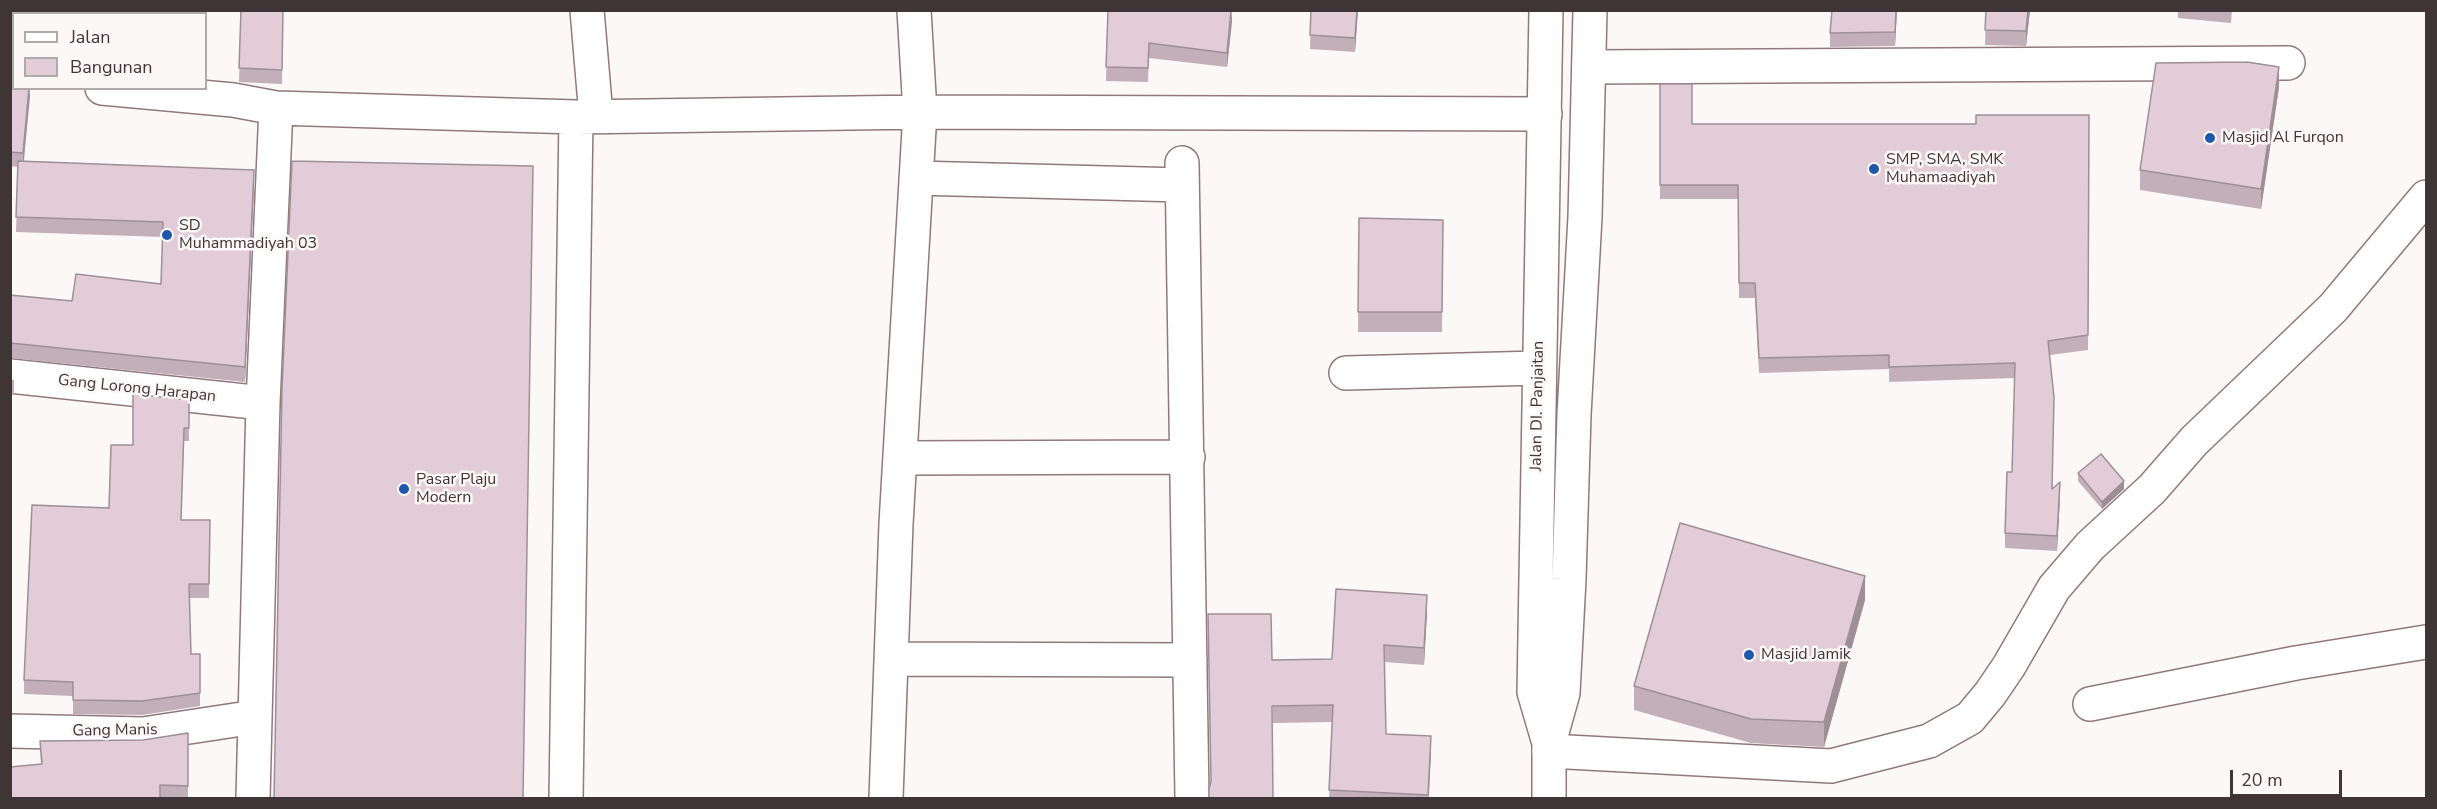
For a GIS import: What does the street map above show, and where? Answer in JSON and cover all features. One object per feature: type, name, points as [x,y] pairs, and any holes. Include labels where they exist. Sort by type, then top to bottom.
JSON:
[{"type":"street","points":[[566,798],[586,116],[587,10]]},
{"type":"street","points":[[886,798],[891,659],[920,112],[914,10]]},
{"type":"street","name":"Jalan DI. Panjaitan","points":[[1546,10],[1534,692],[1549,747],[1549,798]]},
{"type":"street","points":[[1590,10],[1585,217],[1563,693],[1549,747],[1831,766],[1929,741],[1970,718],[2009,666],[2054,588],[2090,546],[2152,489],[2194,441],[2333,308],[2426,199]]},
{"type":"street","points":[[1589,67],[2288,63]]},
{"type":"street","points":[[124,90],[234,100],[276,108],[586,116],[920,112],[1545,114]]},
{"type":"street","points":[[253,798],[263,403],[276,108]]},
{"type":"street","points":[[916,178],[1182,174],[1192,798]]},
{"type":"street","points":[[1346,373],[1538,368]]},
{"type":"street","name":"Gang Lorong Harapan","points":[[10,376],[263,403]]},
{"type":"street","points":[[901,458],[1188,457]]},
{"type":"street","points":[[2090,704],[2296,663],[2427,642]]},
{"type":"street","points":[[891,659],[1190,660]]},
{"type":"street","name":"Gang Manis","points":[[10,731],[143,734],[255,717]]},
{"type":"building","points":[[55,10],[101,10],[101,12],[55,12]]},
{"type":"building","points":[[241,10],[283,10],[282,70],[239,68]]},
{"type":"building","points":[[1108,10],[1231,10],[1227,53],[1149,43],[1148,68],[1106,67]]},
{"type":"building","points":[[1311,10],[1357,10],[1355,38],[1310,35]]},
{"type":"building","points":[[1832,10],[1896,10],[1895,32],[1830,33]]},
{"type":"building","points":[[1986,10],[2028,10],[2026,31],[1985,30]]},
{"type":"building","name":"Masjid Al Furqon","points":[[2247,62],[2279,67],[2261,189],[2140,170],[2156,63]]},
{"type":"building","points":[[12,84],[12,90],[29,90],[23,153],[10,152],[10,85]]},
{"type":"building","points":[[1660,84],[1692,84],[1692,124],[1976,124],[1976,115],[2089,115],[2088,335],[2048,341],[2054,397],[2052,489],[2060,482],[2057,536],[2005,533],[2007,472],[2012,472],[2015,363],[1889,367],[1889,355],[1759,358],[1755,283],[1739,283],[1738,185],[1660,185]]},
{"type":"building","points":[[18,161],[254,170],[245,367],[10,343],[10,295],[72,301],[76,274],[161,284],[163,222],[16,217]]},
{"type":"building","name":"Pasar Plaju Modern","points":[[292,161],[533,166],[523,798],[274,798],[282,389]]},
{"type":"building","points":[[1359,218],[1443,220],[1442,312],[1358,312]]},
{"type":"building","points":[[133,394],[189,400],[189,428],[184,428],[181,520],[210,520],[209,584],[189,584],[191,654],[200,654],[200,693],[142,701],[73,700],[73,682],[24,680],[32,505],[109,508],[111,445],[133,445]]},
{"type":"building","points":[[2101,454],[2124,481],[2102,502],[2078,473]]},
{"type":"building","name":"Masjid Jamik","points":[[1680,523],[1865,576],[1824,722],[1751,719],[1634,686]]},
{"type":"building","points":[[1336,589],[1427,595],[1424,648],[1384,645],[1386,734],[1431,736],[1428,795],[1329,790],[1333,705],[1272,706],[1273,798],[1209,798],[1211,781],[1208,614],[1271,614],[1272,660],[1332,659]]},
{"type":"building","points":[[188,733],[188,786],[160,785],[160,798],[10,798],[10,767],[42,764],[40,741],[143,740]]},
{"type":"place","name":"Masjid Al Furqon","points":[[2210,138]]},
{"type":"place","name":"SMP, SMA, SMK Muhamaadiyah","points":[[1874,169]]},
{"type":"place","name":"SD Muhammadiyah 03","points":[[167,235]]},
{"type":"place","name":"Pasar Plaju Modern","points":[[404,489]]},
{"type":"place","name":"Masjid Jamik","points":[[1749,655]]}]
